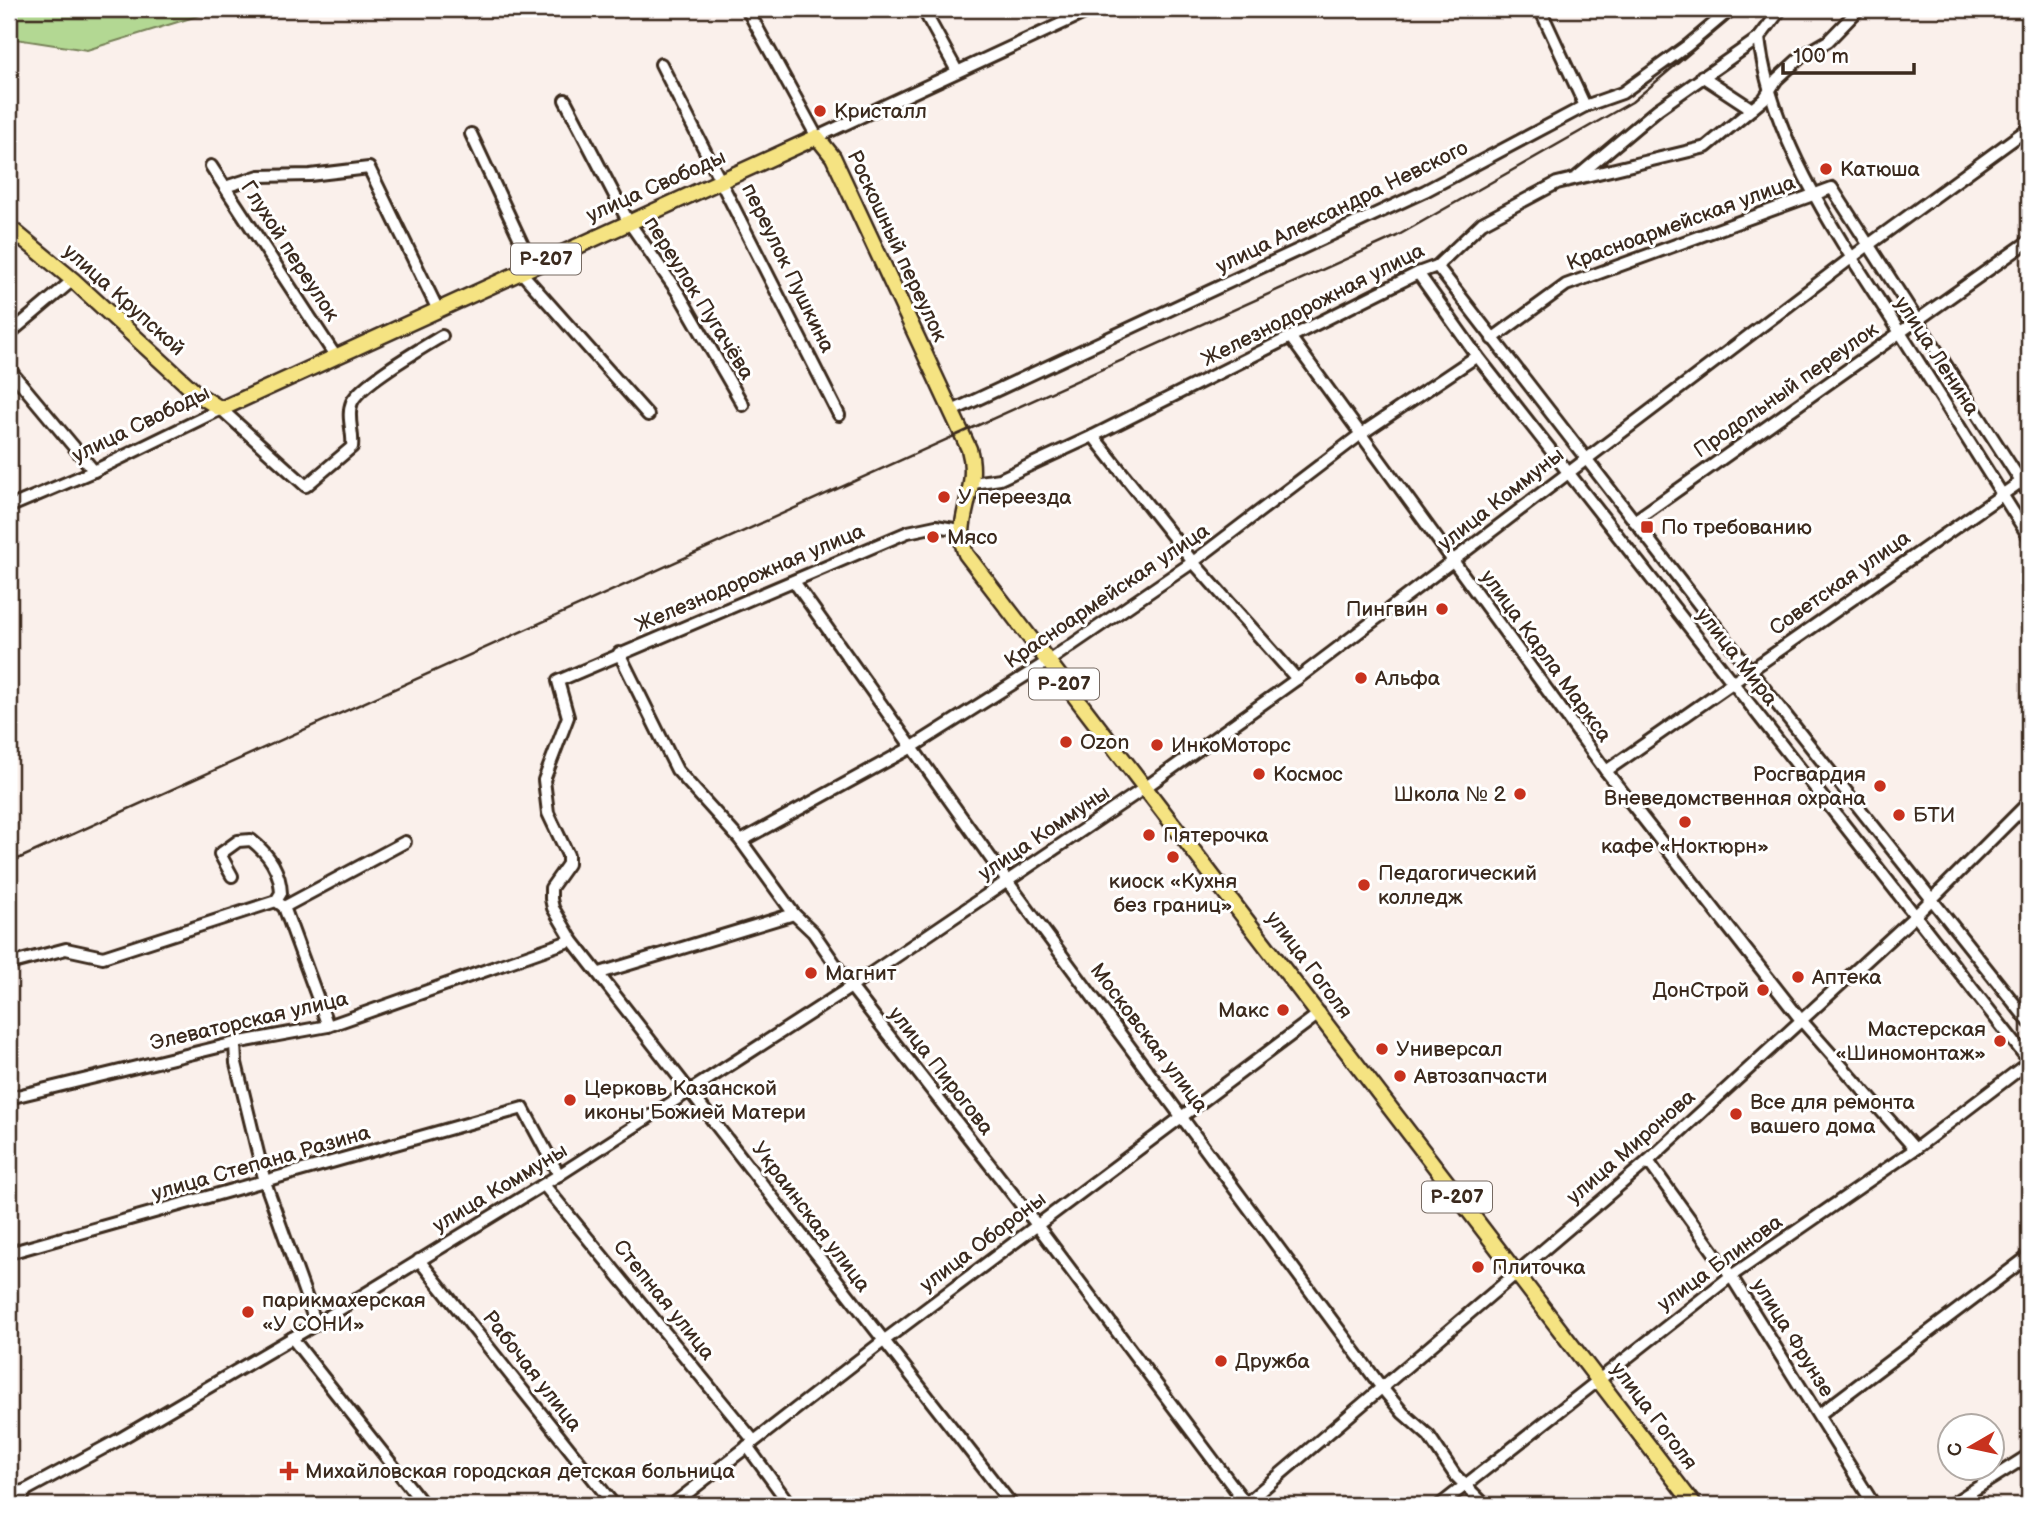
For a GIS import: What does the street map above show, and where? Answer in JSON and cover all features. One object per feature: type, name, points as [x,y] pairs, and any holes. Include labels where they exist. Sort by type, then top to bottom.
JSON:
[{"type":"main road","name":"улица Свободы","points":[[221,408],[817,137]]},
{"type":"main road","name":"Роскошный переулок","points":[[817,137],[833,157],[952,411],[972,461],[973,483]]},
{"type":"main road","name":"улица Крупской","points":[[9,227],[73,280],[197,394],[221,408]]},
{"type":"main road","points":[[960,530],[973,483]]},
{"type":"main road","name":"улица Гоголя","points":[[960,530],[966,554],[1047,662],[1320,1013],[1694,1505]]},
{"type":"street","name":"Роскошный переулок","points":[[747,9],[817,137]]},
{"type":"street","points":[[923,9],[957,71]]},
{"type":"street","name":"улица Свободы","points":[[817,137],[1076,12],[1093,9]]},
{"type":"street","points":[[1540,9],[1585,107]]},
{"type":"street","name":"улица Александра Невского","points":[[952,411],[1425,191],[1585,107],[1622,93],[1649,75],[1731,9]]},
{"type":"street","points":[[1574,179],[1702,76],[1759,38],[1781,9]]},
{"type":"street","name":"Железнодорожная улица","points":[[973,483],[1000,479],[1093,436],[1418,273],[1437,267],[1482,223],[1557,183],[1706,147],[1752,109],[1785,71],[1828,41],[1859,9]]},
{"type":"street","name":"улица Ленина","points":[[1759,38],[1776,112],[1851,259],[2029,537]]},
{"type":"street","name":"переулок Пушкина","points":[[661,64],[722,179],[839,415]]},
{"type":"street","points":[[1702,76],[1752,109]]},
{"type":"street","name":"переулок Пугачёва","points":[[565,100],[628,221],[679,295],[743,405]]},
{"type":"street","name":"улица Коммуны","points":[[9,1504],[26,1490],[316,1324],[544,1185],[851,987],[1146,787],[1297,679],[1867,246],[2029,128]]},
{"type":"street","points":[[471,134],[526,268],[648,415]]},
{"type":"street","name":"Глухой переулок","points":[[211,166],[336,357]]},
{"type":"street","points":[[225,187],[259,176],[310,175],[369,168],[438,310]]},
{"type":"street","name":"улица Ленина","points":[[1816,194],[1832,188],[1867,246],[2025,478],[2029,494]]},
{"type":"street","name":"Красноармейская улица","points":[[1492,339],[1566,285],[1816,194]]},
{"type":"street","name":"Продольный переулок","points":[[1634,521],[2029,241]]},
{"type":"street","name":"улица Мира","points":[[1437,267],[1749,669],[2029,1022]]},
{"type":"street","name":"улица Мира","points":[[1418,273],[1477,356],[2029,1062]]},
{"type":"street","points":[[9,334],[73,280]]},
{"type":"street","name":"улица Крупской","points":[[221,408],[306,486],[352,447],[350,412],[353,401],[363,389],[414,352],[442,337]]},
{"type":"street","name":"улица Карла Маркса","points":[[1291,338],[1606,771],[1801,1020],[1915,1149]]},
{"type":"street","name":"Красноармейская улица","points":[[741,841],[914,746],[1047,662],[1193,562],[1361,434],[1477,356]]},
{"type":"street","points":[[9,369],[94,471]]},
{"type":"street","name":"улица Свободы","points":[[9,507],[94,471],[221,408]]},
{"type":"street","points":[[1093,436],[1193,562],[1297,679]]},
{"type":"street","name":"Советская улица","points":[[1606,771],[2025,478]]},
{"type":"street","name":"Железнодорожная улица","points":[[558,681],[916,530],[936,526],[960,530]]},
{"type":"street","name":"Московская улица","points":[[795,583],[914,746],[1007,881],[1183,1115],[1382,1388],[1429,1436],[1464,1486],[1485,1505]]},
{"type":"street","name":"улица Пирогова","points":[[619,653],[677,770],[741,841],[794,914],[813,932],[851,987],[1037,1225],[1246,1505]]},
{"type":"street","name":"Украинская улица","points":[[558,681],[568,717],[544,780],[548,813],[568,855],[568,864],[551,888],[553,908],[572,940],[882,1342],[1012,1505]]},
{"type":"street","name":"улица Миронова","points":[[1246,1505],[1516,1271],[1648,1161],[1915,916],[2029,802]]},
{"type":"street","points":[[232,876],[220,854],[238,841],[251,840],[266,852],[276,868],[281,893],[280,904],[328,1027]]},
{"type":"street","points":[[9,964],[66,948],[103,957],[280,904],[405,842]]},
{"type":"street","points":[[600,973],[794,914]]},
{"type":"street","name":"Элеваторская улица","points":[[9,1098],[235,1043],[328,1027],[572,940]]},
{"type":"street","name":"улица Обороны","points":[[672,1505],[882,1342],[1320,1013]]},
{"type":"street","points":[[235,1043],[236,1063],[265,1182],[316,1324]]},
{"type":"street","name":"улица Блинова","points":[[1440,1505],[1731,1276],[1915,1149],[2029,1062]]},
{"type":"street","name":"улица Степана Разина","points":[[9,1253],[523,1108],[559,1175]]},
{"type":"street","name":"улица Фрунзе","points":[[1648,1161],[1731,1276],[1874,1505]]},
{"type":"street","name":"Степная улица","points":[[544,1185],[750,1443],[790,1505]]},
{"type":"street","points":[[1819,1414],[2029,1256]]},
{"type":"street","name":"Рабочая улица","points":[[419,1260],[614,1505]]},
{"type":"street","points":[[292,1338],[424,1505]]},
{"type":"street","points":[[1950,1505],[2029,1455]]},
{"type":"street","points":[[19,1505],[26,1490]]},
{"type":"street","name":"улица Коммуны","points":[[9,1496],[26,1490]]},
{"type":"green space","points":[[9,9],[220,9],[87,50],[9,38]]},
{"type":"railway","points":[[9,863],[1397,236],[1632,102],[1742,9]]},
{"type":"place","name":"Кристалл","points":[[820,111]]},
{"type":"place","name":"Катюша","points":[[1826,169]]},
{"type":"place","name":"У переезда","points":[[944,497]]},
{"type":"place","name":"По требованию","points":[[1647,527]]},
{"type":"place","name":"Мясо","points":[[933,537]]},
{"type":"place","name":"Пингвин","points":[[1442,609]]},
{"type":"place","name":"Альфа","points":[[1361,678]]},
{"type":"place","name":"Ozon","points":[[1066,742]]},
{"type":"place","name":"ИнкоМоторс","points":[[1157,745]]},
{"type":"place","name":"Космос","points":[[1259,774]]},
{"type":"place","name":"Росгвардия Вневедомственная охрана","points":[[1880,786]]},
{"type":"place","name":"Школа № 2","points":[[1520,794]]},
{"type":"place","name":"БТИ","points":[[1899,815]]},
{"type":"place","name":"кафе «Ноктюрн»","points":[[1685,822]]},
{"type":"place","name":"Пятерочка","points":[[1149,835]]},
{"type":"place","name":"киоск «Кухня без границ»","points":[[1173,857]]},
{"type":"place","name":"Педагогический колледж","points":[[1364,885]]},
{"type":"place","name":"Магнит","points":[[811,973]]},
{"type":"place","name":"Аптека","points":[[1798,977]]},
{"type":"place","name":"ДонСтрой","points":[[1763,990]]},
{"type":"place","name":"Макс","points":[[1283,1010]]},
{"type":"place","name":"Мастерская «Шиномонтаж»","points":[[2000,1041]]},
{"type":"place","name":"Универсал","points":[[1382,1049]]},
{"type":"place","name":"Автозапчасти","points":[[1400,1076]]},
{"type":"place","name":"Церковь Казанской иконы Божией Матери","points":[[570,1100]]},
{"type":"place","name":"Все для ремонта вашего дома","points":[[1736,1114]]},
{"type":"place","name":"Плиточка","points":[[1478,1267]]},
{"type":"place","name":"парикмахерская «У СОНИ»","points":[[248,1312]]},
{"type":"place","name":"Дружба","points":[[1221,1361]]},
{"type":"place","name":"Михайловская городская детская больница","points":[[289,1471]]}]
